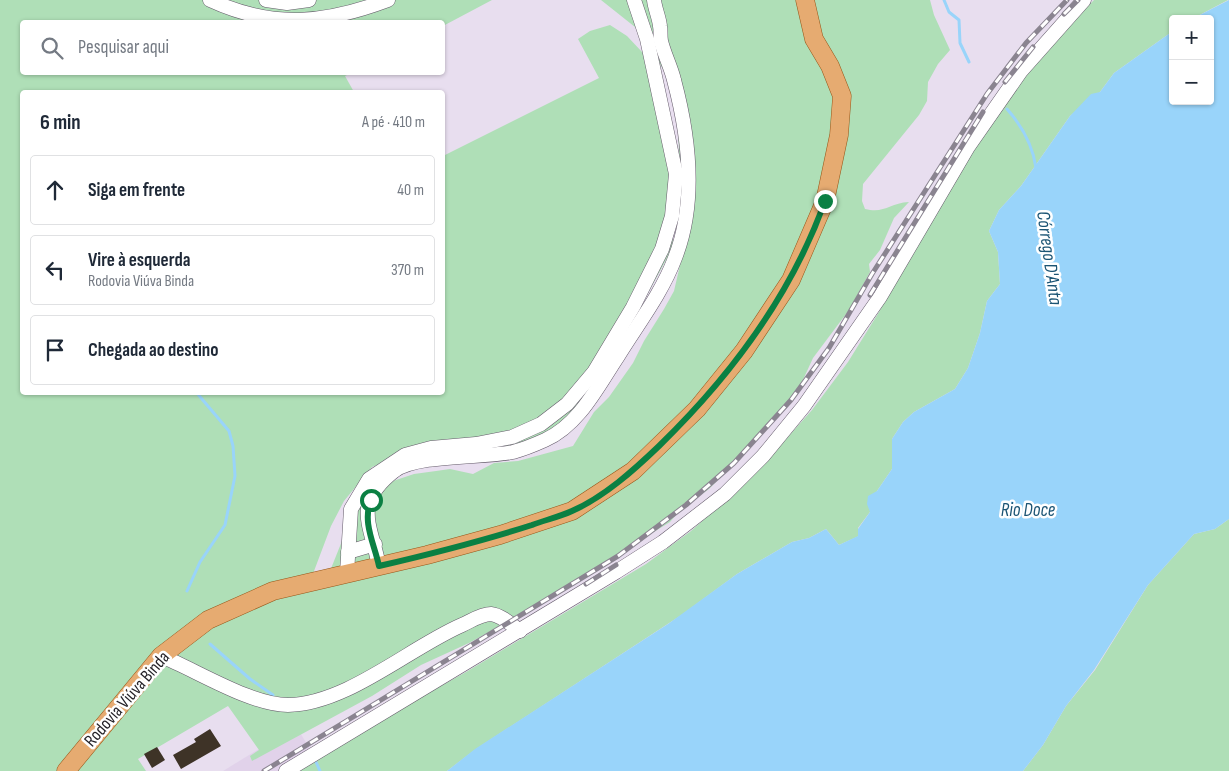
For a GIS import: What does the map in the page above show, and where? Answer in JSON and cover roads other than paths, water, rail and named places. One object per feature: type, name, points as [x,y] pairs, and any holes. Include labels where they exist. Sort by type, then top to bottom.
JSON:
[{"type":"main road","name":"Rodovia Viúva Binda","points":[[66,771],[161,656],[190,632],[226,610],[273,591],[500,535],[572,511],[633,470],[697,409],[744,351],[791,280],[811,238],[825,201],[839,135],[842,96],[830,66],[814,39],[805,0]]},
{"type":"street","points":[[210,0],[235,11],[287,20]]},
{"type":"street","points":[[275,1],[309,0]]},
{"type":"street","points":[[303,20],[333,17],[388,0]]},
{"type":"street","points":[[347,573],[352,509],[369,479],[387,465],[405,455],[431,448],[476,444],[512,437],[541,424],[567,404],[594,372],[633,307],[658,258],[672,216],[676,174],[655,76],[634,0]]},
{"type":"street","points":[[379,566],[375,544],[368,529],[367,511],[380,485],[396,470],[407,465],[461,456],[512,452],[550,438],[563,430],[586,404],[641,318],[676,257],[681,239],[688,194],[689,161],[681,107],[661,41],[660,24],[654,0]]},
{"type":"street","points":[[286,771],[520,631],[663,542],[725,494],[763,456],[804,406],[845,350],[880,297],[968,147],[1021,71],[1084,0]]},
{"type":"street","points":[[655,76],[671,70]]},
{"type":"street","points":[[348,552],[375,544]]},
{"type":"street","points":[[161,656],[245,694],[275,705],[290,705],[323,697],[353,685],[449,630],[482,616],[495,615],[520,631]]},
{"type":"water","name":"Rio Doce","points":[[1229,0],[1229,519],[1215,529],[1194,534],[1148,585],[1094,670],[1066,706],[1043,745],[1023,771],[447,771],[475,749],[668,624],[737,574],[792,542],[809,538],[826,529],[839,545],[858,536],[858,529],[870,512],[867,504],[868,496],[877,491],[892,469],[892,439],[903,422],[914,412],[955,389],[968,368],[980,333],[987,301],[1000,284],[998,252],[989,231],[999,210],[1021,186],[1070,116],[1091,94],[1100,92],[1114,73],[1169,34],[1169,105],[1214,105],[1214,15],[1200,15]]},
{"type":"waterway","name":"Córrego D'Anta","points":[[944,0],[949,12],[959,20],[960,43],[969,62]]},
{"type":"waterway","name":"Córrego D'Anta","points":[[1007,109],[1026,137],[1036,168]]},
{"type":"waterway","points":[[187,591],[200,562],[225,525],[235,476],[233,446],[229,431],[199,395]]},
{"type":"waterway","points":[[210,644],[250,679],[273,695]]},
{"type":"waterway","points":[[316,762],[320,771]]},
{"type":"railway","points":[[264,771],[618,556],[686,505],[734,463],[791,400],[829,348],[872,274],[987,94],[1026,43],[1067,0]]},
{"type":"railway","points":[[1064,14],[1078,0]]},
{"type":"railway","points":[[1005,82],[1033,47]]},
{"type":"railway","points":[[870,295],[983,112]]},
{"type":"railway","points":[[586,584],[616,565]]}]
